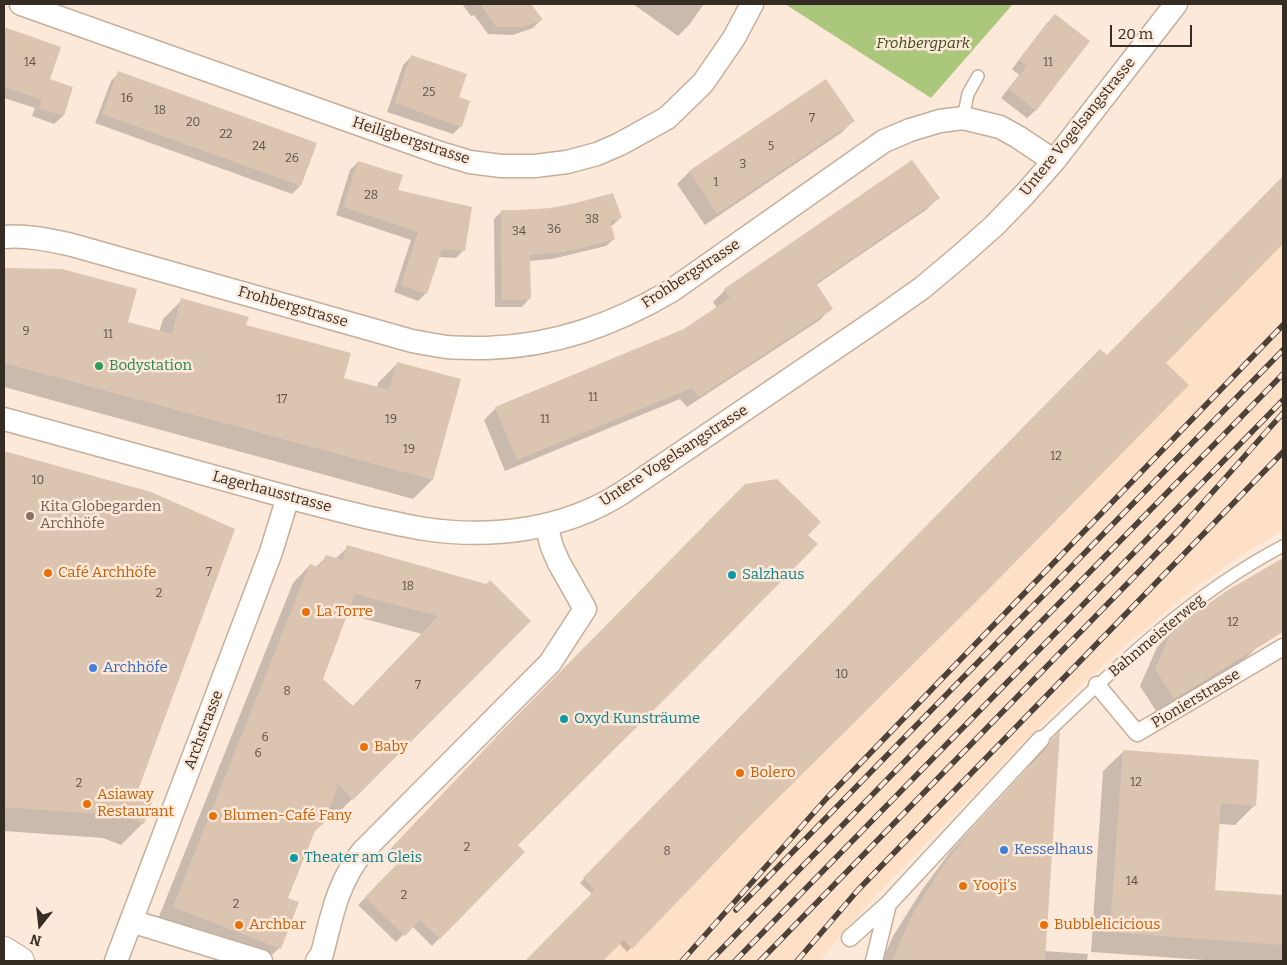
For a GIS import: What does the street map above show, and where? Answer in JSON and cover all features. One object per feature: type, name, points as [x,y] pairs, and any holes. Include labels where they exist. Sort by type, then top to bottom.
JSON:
[{"type":"main road","points":[[4,951],[20,961]]},
{"type":"street","name":"Heiligbergstrasse","points":[[21,4],[440,153],[470,162],[501,166],[534,166],[567,162],[597,154],[620,144],[667,118],[703,83],[734,38],[752,4]]},
{"type":"street","name":"Untere Vogelsangstrasse","points":[[546,525],[607,503],[922,288],[994,226],[1024,195],[1054,161],[1176,4]]},
{"type":"street","name":"Frohbergstrasse","points":[[4,237],[22,236],[72,245],[412,341],[447,347],[502,347],[546,342],[588,330],[651,303],[671,291],[884,141],[910,130],[940,120],[963,118],[1000,127],[1018,136],[1054,161]]},
{"type":"street","name":"Lagerhausstrasse","points":[[4,419],[328,508],[404,525],[452,532],[502,532],[546,525]]},
{"type":"street","name":"Archstrasse","points":[[116,961],[271,552],[288,497]]},
{"type":"street","points":[[325,959],[338,894],[354,862],[550,663],[585,609],[559,563],[546,525]]},
{"type":"street","name":"Pionierstrasse","points":[[1097,686],[1137,733],[1283,647]]},
{"type":"street","points":[[878,959],[851,936],[888,904],[1041,739]]},
{"type":"street","points":[[878,959],[888,904]]},
{"type":"street","points":[[132,921],[261,961]]},
{"type":"lane","points":[[963,118],[968,94],[978,76]]},
{"type":"lane","name":"Bahnmeisterweg","points":[[1041,739],[1097,686],[1181,613],[1224,581],[1283,546]]},
{"type":"shaded area","points":[[1283,244],[1283,530],[1245,553],[1193,589],[1128,643],[1082,685],[869,903],[820,961],[603,961],[624,940],[632,949],[750,826],[987,591],[1189,385],[1166,362]]},
{"type":"green space","name":"Frohbergpark","points":[[785,4],[1013,4],[931,98]]},
{"type":"building","points":[[480,4],[531,4],[543,20],[522,27],[496,27]]},
{"type":"building","points":[[1055,14],[1090,41],[1036,111],[1009,89],[1027,66],[1019,60]]},
{"type":"building","points":[[4,27],[61,47],[50,79],[73,87],[64,116],[39,108],[42,100],[4,87]]},
{"type":"building","points":[[411,55],[467,74],[459,97],[470,101],[462,127],[395,103]]},
{"type":"building","points":[[118,71],[317,143],[301,186],[102,114]]},
{"type":"building","points":[[826,79],[855,121],[717,214],[689,171]]},
{"type":"building","points":[[912,160],[940,198],[816,283],[833,309],[699,397],[692,388],[517,460],[495,407],[684,329],[730,298],[724,289]]},
{"type":"building","points":[[358,161],[403,175],[398,190],[472,207],[465,251],[442,249],[427,294],[401,285],[418,232],[343,207]]},
{"type":"building","points":[[1283,176],[1283,244],[1166,363],[1189,385],[987,591],[750,826],[632,949],[624,940],[603,961],[525,961],[595,890],[583,878],[1100,349],[1107,355]]},
{"type":"building","points":[[613,193],[622,218],[610,221],[615,239],[561,252],[530,255],[531,299],[502,300],[501,210],[551,208]]},
{"type":"building","points":[[4,268],[62,269],[137,289],[128,322],[172,334],[181,298],[249,317],[246,325],[351,353],[344,378],[389,390],[397,362],[461,379],[433,480],[4,363]]},
{"type":"building","name":"Archhöfe","points":[[4,451],[151,492],[235,529],[138,790],[154,797],[144,824],[126,816],[4,807]]},
{"type":"building","points":[[777,479],[821,522],[808,535],[818,544],[518,845],[525,852],[440,939],[420,920],[405,936],[365,897],[404,857],[393,846],[501,732],[745,484]]},
{"type":"building","points":[[347,545],[486,584],[490,580],[531,621],[353,800],[338,783],[326,821],[315,831],[288,898],[299,902],[281,949],[173,907],[310,564],[319,567],[326,555],[343,560]],"holes":[[[355,594],[438,616],[353,706],[323,679]]]},
{"type":"building","points":[[1283,558],[1283,632],[1174,699],[1155,669],[1172,630],[1228,590]]},
{"type":"building","name":"Kesselhaus","points":[[1060,731],[1045,961],[892,961],[912,915],[941,869],[970,831]]},
{"type":"building","points":[[1123,750],[1259,760],[1256,806],[1221,803],[1215,890],[1283,895],[1283,945],[1110,932]]},
{"type":"railway","points":[[682,961],[826,799],[1283,325]]},
{"type":"railway","points":[[736,910],[1283,350]]},
{"type":"railway","points":[[710,961],[1283,374]]},
{"type":"railway","points":[[735,961],[1283,400]]},
{"type":"railway","points":[[760,961],[1178,531],[1283,413]]},
{"type":"railway","points":[[797,961],[858,890],[1283,452]]},
{"type":"place","name":"Bodystation","points":[[99,366]]},
{"type":"place","name":"Kita Globegarden Archhöfe","points":[[30,516]]},
{"type":"place","name":"Café Archhöfe","points":[[48,573]]},
{"type":"place","name":"Salzhaus","points":[[732,575]]},
{"type":"place","name":"La Torre","points":[[306,612]]},
{"type":"place","name":"Archhöfe","points":[[93,668]]},
{"type":"place","name":"Oxyd Kunsträume","points":[[564,719]]},
{"type":"place","name":"Baby","points":[[364,747]]},
{"type":"place","name":"Bolero","points":[[740,773]]},
{"type":"place","name":"Asiaway Restaurant","points":[[87,804]]},
{"type":"place","name":"Blumen-Café Fany","points":[[213,816]]},
{"type":"place","name":"Kesselhaus","points":[[1004,850]]},
{"type":"place","name":"Theater am Gleis","points":[[294,858]]},
{"type":"place","name":"Yooji's","points":[[963,886]]},
{"type":"place","name":"Archbar","points":[[239,925]]},
{"type":"place","name":"Bubblelicicious","points":[[1044,925]]}]
